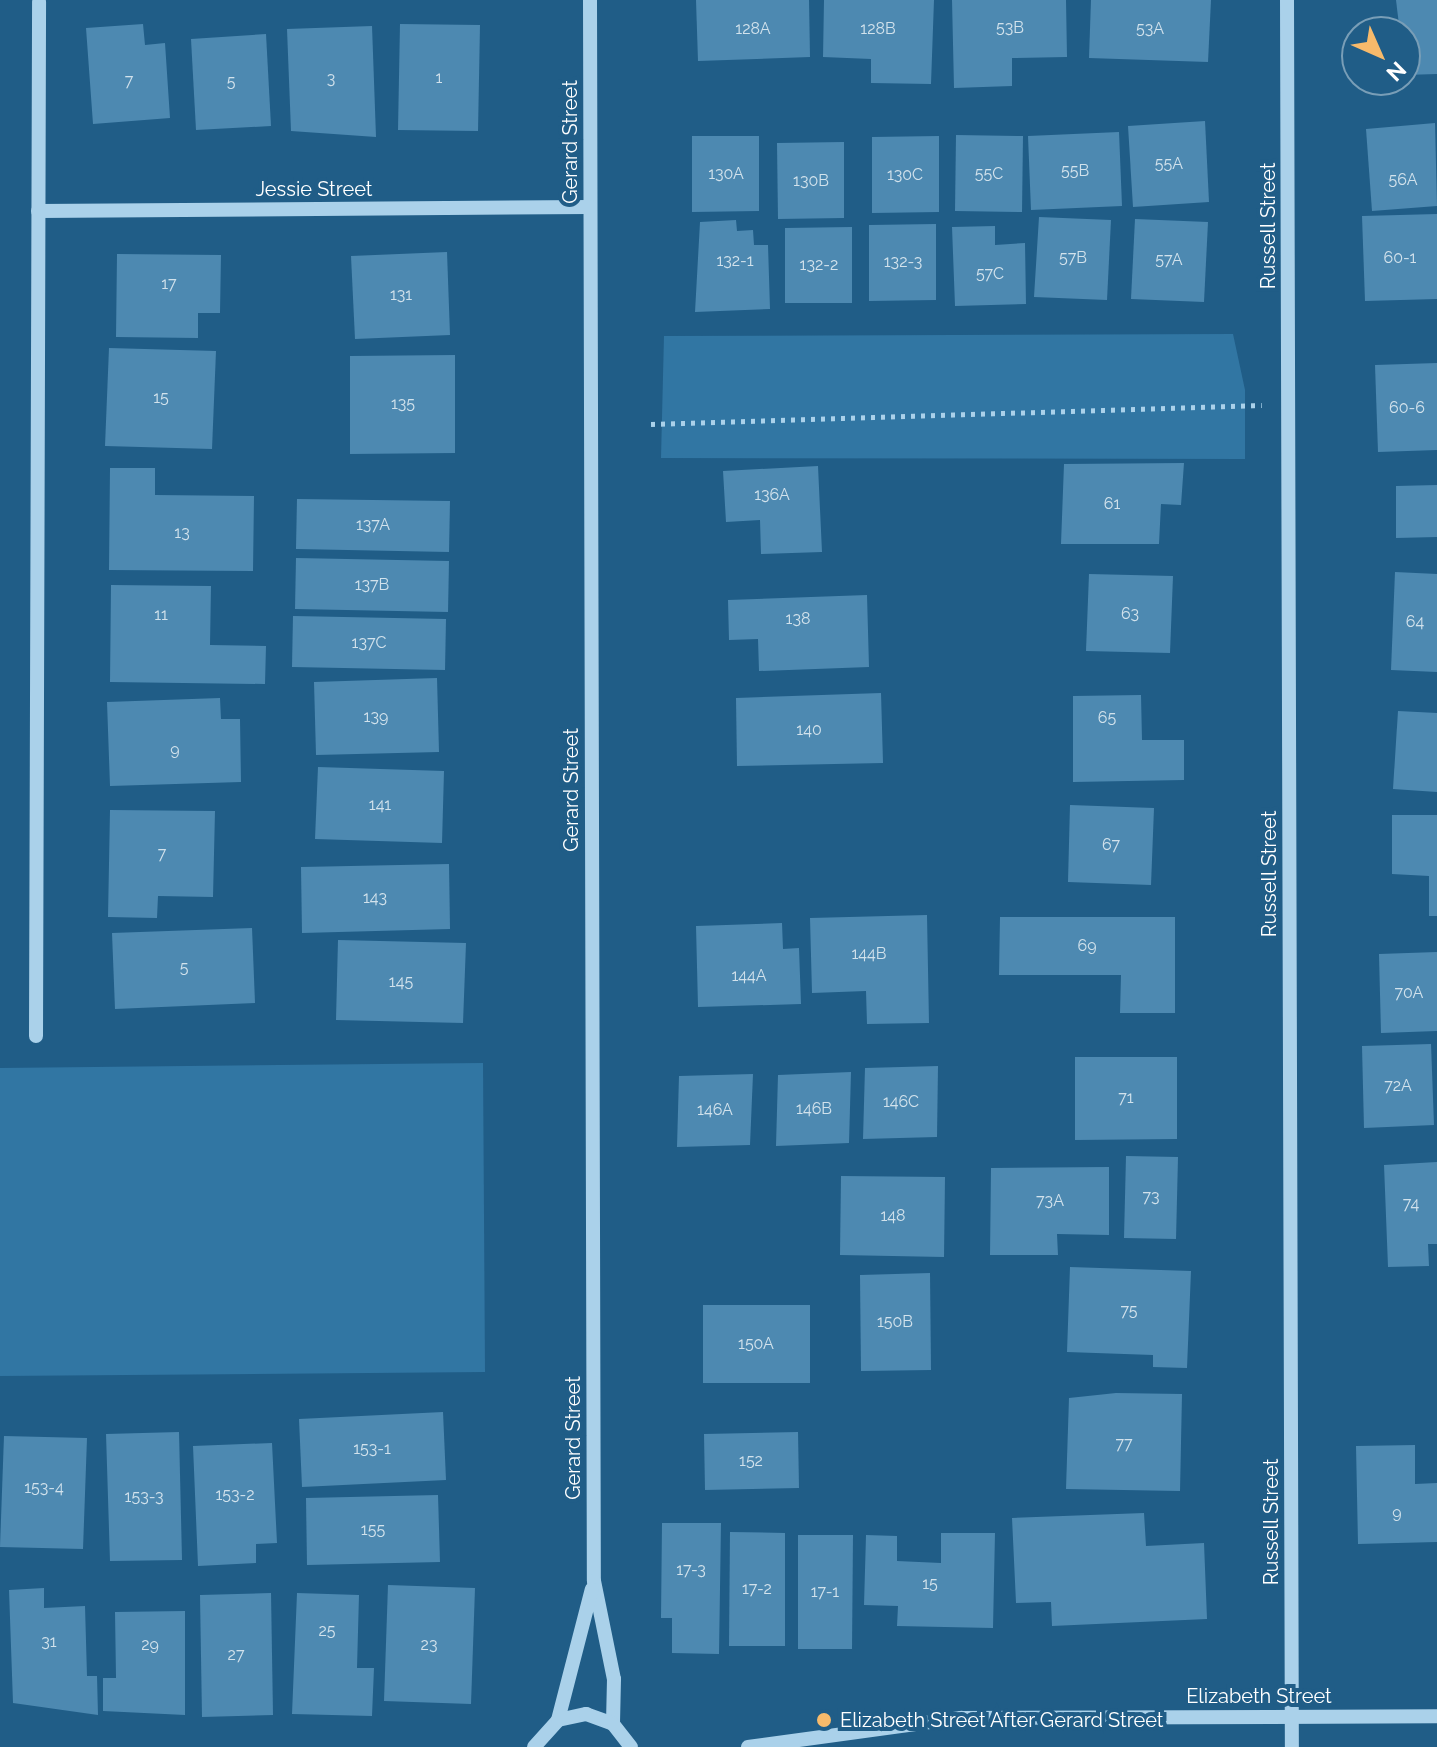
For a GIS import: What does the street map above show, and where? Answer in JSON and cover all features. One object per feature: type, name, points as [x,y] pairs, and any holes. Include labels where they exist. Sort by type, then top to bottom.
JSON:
[{"type":"street","name":"Gerard Street","points":[[590,0],[594,1581],[614,1679],[613,1724]]},
{"type":"street","name":"Russell Street","points":[[1287,0],[1292,1747]]},
{"type":"street","points":[[36,1036],[39,2]]},
{"type":"street","name":"Jessie Street","points":[[38,211],[590,207]]},
{"type":"street","name":"Gerard Street","points":[[558,1720],[594,1581]]},
{"type":"street","points":[[534,1747],[558,1720],[586,1714],[613,1724],[635,1747]]},
{"type":"street","name":"Elizabeth Street","points":[[748,1747],[961,1718],[1437,1716]]},
{"type":"path","points":[[651,424],[1288,404]]},
{"type":"shaded area","points":[[1233,334],[1245,390],[1245,459],[661,458],[664,336]]},
{"type":"shaded area","points":[[483,1063],[485,1372],[0,1376],[0,1068]]},
{"type":"building","points":[[696,0],[809,0],[810,57],[698,61]]},
{"type":"building","points":[[824,0],[934,0],[931,84],[871,83],[871,59],[823,57]]},
{"type":"building","points":[[952,0],[1066,0],[1067,57],[1012,58],[1012,86],[954,88]]},
{"type":"building","points":[[1091,0],[1211,0],[1208,62],[1089,58]]},
{"type":"building","points":[[1396,0],[1437,0],[1437,74],[1421,74],[1421,16],[1398,16]]},
{"type":"building","points":[[143,24],[145,45],[165,43],[170,118],[93,124],[86,28]]},
{"type":"building","points":[[400,24],[480,25],[478,131],[398,130]]},
{"type":"building","points":[[372,26],[376,137],[291,131],[287,29]]},
{"type":"building","points":[[266,34],[271,126],[196,130],[191,39]]},
{"type":"building","points":[[1205,121],[1209,202],[1133,207],[1128,126]]},
{"type":"building","points":[[1435,123],[1437,206],[1372,211],[1366,129]]},
{"type":"building","points":[[1119,132],[1122,206],[1031,210],[1028,136]]},
{"type":"building","points":[[956,135],[1023,136],[1022,212],[955,211]]},
{"type":"building","points":[[692,136],[759,136],[759,211],[692,212]]},
{"type":"building","points":[[939,136],[939,212],[872,213],[872,137]]},
{"type":"building","points":[[844,142],[844,218],[778,219],[777,143]]},
{"type":"building","points":[[1437,214],[1437,299],[1365,301],[1362,216]]},
{"type":"building","points":[[1039,217],[1111,220],[1107,300],[1034,297]]},
{"type":"building","points":[[1135,219],[1208,222],[1204,302],[1131,299]]},
{"type":"building","points":[[736,220],[737,231],[753,230],[754,245],[768,245],[770,309],[695,312],[700,222]]},
{"type":"building","points":[[936,224],[936,300],[869,301],[869,225]]},
{"type":"building","points":[[995,226],[995,245],[1025,243],[1026,304],[955,306],[952,227]]},
{"type":"building","points":[[852,227],[852,303],[785,303],[785,228]]},
{"type":"building","points":[[447,252],[450,335],[355,339],[351,256]]},
{"type":"building","points":[[117,254],[221,255],[220,313],[198,313],[198,338],[116,337]]},
{"type":"building","points":[[109,348],[216,351],[212,449],[105,446]]},
{"type":"building","points":[[455,355],[455,453],[350,454],[350,356]]},
{"type":"building","points":[[1437,363],[1437,450],[1378,452],[1375,365]]},
{"type":"building","points":[[1184,463],[1181,505],[1161,504],[1159,544],[1061,544],[1064,464]]},
{"type":"building","points":[[818,466],[822,552],[761,554],[760,520],[726,522],[723,471]]},
{"type":"building","points":[[110,468],[155,468],[155,495],[254,496],[253,571],[109,570]]},
{"type":"building","points":[[1437,485],[1437,537],[1396,538],[1396,486]]},
{"type":"building","points":[[297,499],[450,501],[449,552],[296,549]]},
{"type":"building","points":[[296,558],[449,561],[448,612],[295,609]]},
{"type":"building","points":[[1395,572],[1437,574],[1437,672],[1391,670]]},
{"type":"building","points":[[1089,574],[1173,576],[1170,653],[1086,651]]},
{"type":"building","points":[[111,585],[211,586],[210,645],[266,646],[265,684],[110,682]]},
{"type":"building","points":[[867,595],[869,667],[759,671],[758,639],[729,640],[728,600]]},
{"type":"building","points":[[293,616],[446,619],[445,670],[292,667]]},
{"type":"building","points":[[437,678],[439,752],[316,755],[314,682]]},
{"type":"building","points":[[881,693],[883,763],[737,766],[736,698]]},
{"type":"building","points":[[1141,695],[1142,740],[1184,740],[1184,780],[1073,782],[1073,696]]},
{"type":"building","points":[[220,698],[221,719],[240,719],[241,782],[110,786],[107,702]]},
{"type":"building","points":[[1398,711],[1437,713],[1437,792],[1393,789]]},
{"type":"building","points":[[318,767],[444,771],[442,843],[315,839]]},
{"type":"building","points":[[1070,805],[1154,808],[1151,885],[1068,882]]},
{"type":"building","points":[[110,810],[215,811],[213,897],[158,896],[157,918],[108,917]]},
{"type":"building","points":[[1392,815],[1437,815],[1437,916],[1429,916],[1429,876],[1392,874]]},
{"type":"building","points":[[449,864],[450,929],[302,933],[301,867]]},
{"type":"building","points":[[927,915],[929,1023],[867,1024],[866,991],[812,993],[810,918]]},
{"type":"building","points":[[1000,917],[1175,917],[1175,1013],[1120,1013],[1121,975],[999,975]]},
{"type":"building","points":[[782,923],[783,949],[799,948],[801,1004],[698,1007],[696,926]]},
{"type":"building","points":[[252,928],[255,1003],[115,1009],[112,933]]},
{"type":"building","points":[[338,940],[466,943],[463,1023],[336,1020]]},
{"type":"building","points":[[1437,952],[1437,1031],[1381,1033],[1379,954]]},
{"type":"building","points":[[1431,1044],[1434,1125],[1364,1128],[1362,1046]]},
{"type":"building","points":[[1075,1057],[1177,1057],[1177,1139],[1075,1140]]},
{"type":"building","points":[[938,1066],[937,1137],[863,1139],[865,1068]]},
{"type":"building","points":[[851,1072],[849,1143],[776,1146],[778,1075]]},
{"type":"building","points":[[753,1074],[750,1145],[677,1147],[679,1076]]},
{"type":"building","points":[[1126,1156],[1178,1157],[1176,1239],[1124,1238]]},
{"type":"building","points":[[1437,1162],[1437,1244],[1428,1244],[1429,1266],[1388,1267],[1384,1165]]},
{"type":"building","points":[[1109,1167],[1109,1235],[1057,1234],[1058,1255],[990,1255],[991,1168]]},
{"type":"building","points":[[841,1176],[945,1177],[944,1257],[840,1255]]},
{"type":"building","points":[[1070,1267],[1191,1271],[1187,1368],[1153,1367],[1153,1355],[1067,1352]]},
{"type":"building","points":[[930,1273],[931,1370],[861,1371],[860,1275]]},
{"type":"building","points":[[703,1305],[810,1305],[810,1383],[703,1383]]},
{"type":"building","points":[[1116,1393],[1182,1394],[1180,1491],[1066,1489],[1069,1398]]},
{"type":"building","points":[[443,1412],[446,1480],[302,1487],[299,1419]]},
{"type":"building","points":[[179,1432],[182,1560],[110,1561],[106,1434]]},
{"type":"building","points":[[798,1432],[799,1488],[705,1490],[704,1434]]},
{"type":"building","points":[[4,1436],[87,1438],[83,1549],[0,1547]]},
{"type":"building","points":[[272,1443],[277,1543],[256,1544],[256,1563],[198,1566],[193,1446]]},
{"type":"building","points":[[1415,1445],[1415,1484],[1437,1483],[1437,1542],[1358,1544],[1356,1446]]},
{"type":"building","points":[[438,1495],[440,1562],[307,1565],[306,1498]]},
{"type":"building","points":[[1144,1513],[1146,1546],[1204,1543],[1207,1619],[1052,1626],[1051,1602],[1016,1603],[1012,1518]]},
{"type":"building","points":[[662,1523],[721,1523],[719,1654],[672,1653],[672,1618],[661,1618]]},
{"type":"building","points":[[730,1532],[785,1533],[785,1646],[729,1646]]},
{"type":"building","points":[[941,1533],[995,1533],[993,1628],[897,1626],[898,1606],[864,1605],[866,1535],[897,1536],[897,1561],[941,1563]]},
{"type":"building","points":[[798,1535],[853,1535],[852,1649],[798,1649]]},
{"type":"building","points":[[388,1585],[475,1588],[471,1704],[384,1701]]},
{"type":"building","points":[[44,1588],[44,1608],[85,1606],[87,1676],[97,1676],[98,1715],[13,1703],[9,1590]]},
{"type":"building","points":[[271,1593],[273,1715],[202,1717],[200,1595]]},
{"type":"building","points":[[297,1593],[359,1595],[357,1668],[374,1668],[372,1716],[292,1714]]},
{"type":"building","points":[[185,1611],[185,1715],[103,1711],[103,1678],[116,1678],[115,1612]]},
{"type":"place","name":"Elizabeth Street After Gerard Street","points":[[824,1720]]}]
